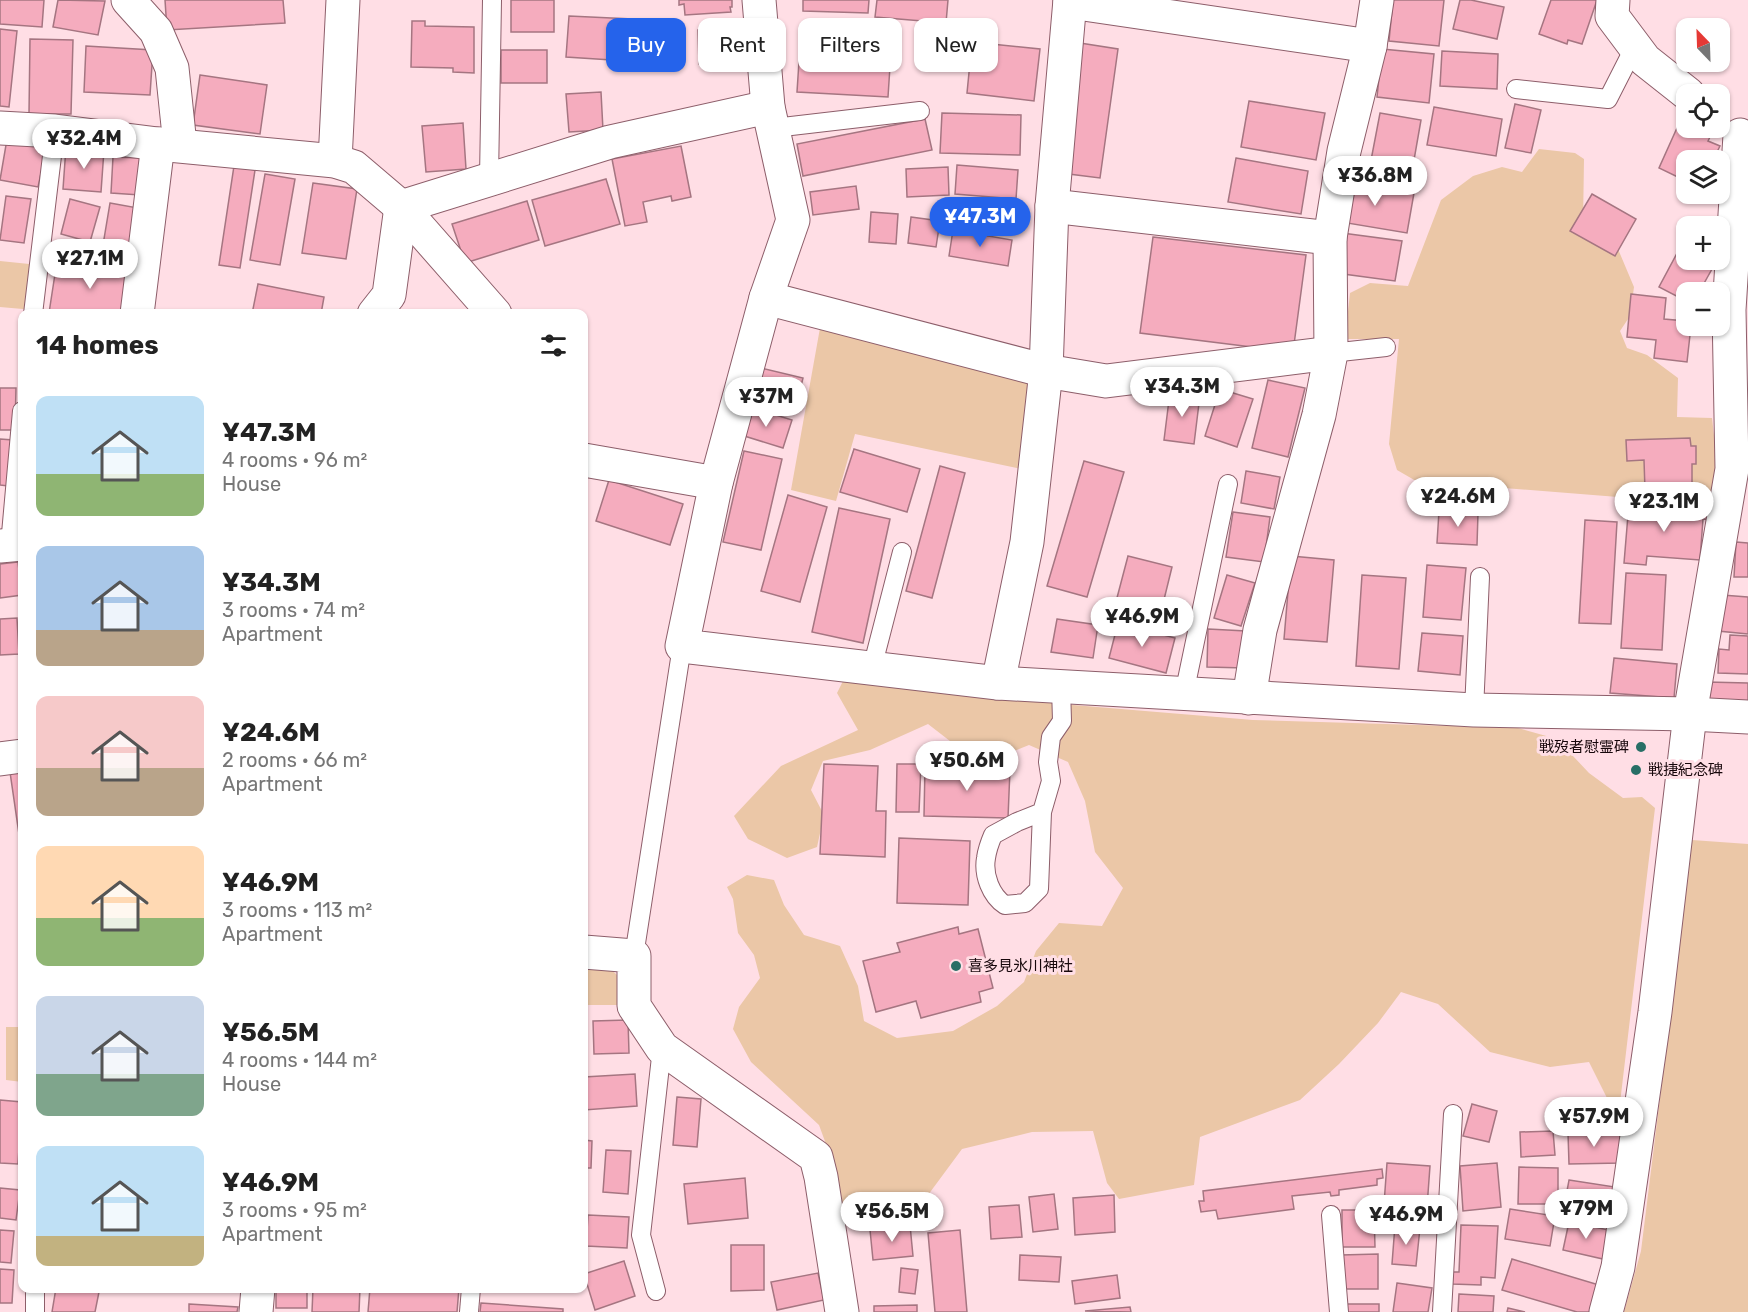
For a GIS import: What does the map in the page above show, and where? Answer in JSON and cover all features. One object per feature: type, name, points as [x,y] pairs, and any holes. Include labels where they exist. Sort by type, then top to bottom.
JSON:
[{"type":"street","points":[[128,0],[156,31],[172,68],[169,145],[138,309]]},
{"type":"street","points":[[335,161],[343,0]]},
{"type":"street","points":[[759,0],[771,117],[793,220],[766,298],[716,483],[682,646],[998,683],[1474,710],[1748,717]]},
{"type":"street","points":[[1249,698],[1260,630],[1319,415],[1331,353],[1330,238],[1344,151],[1370,46],[1377,0]]},
{"type":"street","points":[[1613,0],[1612,16],[1645,60],[1676,84]]},
{"type":"street","points":[[998,683],[1027,543],[1046,371],[1052,206],[1070,1],[1370,46]]},
{"type":"street","points":[[400,207],[610,142],[771,117]]},
{"type":"street","points":[[0,128],[55,131],[335,161],[354,167],[400,207],[491,309]]},
{"type":"street","points":[[1606,1312],[1618,1267],[1655,1012],[1690,714],[1740,469],[1729,310],[1736,131]]},
{"type":"street","points":[[1052,206],[1330,238]]},
{"type":"street","points":[[378,309],[389,295],[400,207]]},
{"type":"street","points":[[766,298],[1046,371],[1106,381],[1331,353]]},
{"type":"street","points":[[588,461],[716,483]]},
{"type":"street","points":[[0,759],[18,757]]},
{"type":"street","points":[[588,952],[634,956],[634,1006],[662,1048],[816,1157],[842,1312]]},
{"type":"street","points":[[256,1312],[258,1293]]},
{"type":"lane","points":[[489,178],[492,0]]},
{"type":"lane","points":[[1516,89],[1608,99],[1635,46]]},
{"type":"lane","points":[[771,117],[920,111]]},
{"type":"lane","points":[[34,309],[55,131]]},
{"type":"lane","points":[[1331,353],[1386,347]]},
{"type":"lane","points":[[11,545],[18,460]]},
{"type":"lane","points":[[1184,694],[1228,484]]},
{"type":"lane","points":[[872,668],[902,552]]},
{"type":"lane","points":[[1474,710],[1480,577]]},
{"type":"lane","points":[[634,956],[682,646]]},
{"type":"lane","points":[[1042,812],[993,835],[985,859],[988,881],[998,900],[1005,905],[1025,903],[1039,889],[1042,812],[1051,781],[1048,762],[1051,737],[1062,721],[1061,687]]},
{"type":"lane","points":[[656,1291],[641,1235],[662,1048]]},
{"type":"lane","points":[[1442,1312],[1453,1114]]},
{"type":"lane","points":[[1331,1215],[1339,1312]]},
{"type":"lane","points":[[35,1293],[35,1312]]},
{"type":"lane","points":[[469,1312],[471,1293]]},
{"type":"shaded area","points":[[1539,149],[1575,153],[1584,159],[1583,225],[1618,249],[1634,287],[1630,316],[1620,331],[1627,348],[1647,355],[1678,378],[1677,417],[1712,418],[1718,470],[1706,507],[1643,499],[1416,481],[1397,470],[1389,444],[1399,339],[1345,339],[1350,293],[1370,283],[1408,286],[1441,200],[1473,176],[1502,167],[1522,172]]},
{"type":"shaded area","points":[[0,261],[39,265],[34,309],[0,307]]},
{"type":"shaded area","points":[[820,328],[1033,378],[1021,469],[855,434],[836,501],[791,490]]},
{"type":"shaded area","points":[[843,681],[988,698],[1253,720],[1518,728],[1557,739],[1589,773],[1623,798],[1642,797],[1655,808],[1618,1120],[1589,1062],[1550,1067],[1490,1052],[1438,1004],[1401,992],[1378,1023],[1300,1100],[1200,1137],[1194,1185],[1119,1199],[1107,1183],[1093,1131],[1032,1132],[962,1149],[914,1214],[847,1226],[834,1166],[819,1125],[751,1062],[733,1029],[739,1007],[760,978],[754,955],[738,933],[733,899],[727,887],[747,875],[774,880],[784,905],[804,935],[840,946],[858,986],[864,1021],[897,1038],[953,1031],[997,1006],[1024,982],[1036,951],[1059,923],[1102,926],[1123,888],[1095,852],[1085,801],[1068,762],[1029,745],[995,759],[959,748],[928,724],[870,750],[823,761],[811,790],[824,815],[817,847],[787,858],[748,839],[734,816],[781,766],[858,730],[837,693]]},
{"type":"shaded area","points":[[1692,840],[1748,844],[1748,1312],[1624,1312],[1641,1251]]},
{"type":"shaded area","points":[[588,960],[603,962],[617,975],[622,1005],[588,1005]]},
{"type":"shaded area","points":[[6,1027],[18,1027],[18,1082],[6,1080]]},
{"type":"building","points":[[0,0],[44,0],[42,27],[0,24]]},
{"type":"building","points":[[58,0],[105,1],[98,35],[53,27]]},
{"type":"building","points":[[165,0],[283,0],[285,23],[167,30]]},
{"type":"building","points":[[511,0],[554,0],[554,32],[511,32]]},
{"type":"building","points":[[679,0],[732,0],[732,7],[730,7],[731,12],[685,15],[684,4],[679,5]]},
{"type":"building","points":[[803,0],[869,0],[868,13],[803,11]]},
{"type":"building","points":[[877,0],[948,0],[946,18],[914,18],[914,20],[875,17]]},
{"type":"building","points":[[1393,0],[1444,0],[1439,46],[1389,41]]},
{"type":"building","points":[[1460,0],[1504,7],[1497,39],[1453,29]]},
{"type":"building","points":[[1551,0],[1597,0],[1582,44],[1568,40],[1567,44],[1539,34]]},
{"type":"building","points":[[569,16],[611,18],[606,18],[606,60],[566,57]]},
{"type":"building","points":[[412,21],[425,21],[425,26],[474,27],[474,73],[453,72],[453,68],[411,67]]},
{"type":"building","points":[[0,29],[17,31],[9,107],[0,106]]},
{"type":"building","points":[[30,39],[73,40],[71,114],[29,114]]},
{"type":"building","points":[[1080,43],[1118,49],[1100,178],[1061,173]]},
{"type":"building","points":[[998,45],[1040,49],[1034,101],[967,93],[969,72],[998,72]]},
{"type":"building","points":[[86,46],[153,50],[150,95],[84,92]]},
{"type":"building","points":[[1382,49],[1434,54],[1429,103],[1377,97]]},
{"type":"building","points":[[501,50],[547,50],[547,83],[501,83]]},
{"type":"building","points":[[1442,51],[1498,54],[1497,89],[1440,86]]},
{"type":"building","points":[[798,72],[890,72],[888,97],[797,92]]},
{"type":"building","points":[[200,75],[267,85],[260,134],[193,125]]},
{"type":"building","points":[[601,92],[603,130],[569,132],[566,94]]},
{"type":"building","points":[[1249,101],[1325,113],[1316,160],[1241,147]]},
{"type":"building","points":[[1515,104],[1541,110],[1531,153],[1505,148]]},
{"type":"building","points":[[1434,107],[1502,119],[1496,156],[1427,145]]},
{"type":"building","points":[[942,113],[1021,115],[1020,155],[940,153]]},
{"type":"building","points":[[1380,113],[1421,120],[1410,183],[1368,176]]},
{"type":"building","points":[[925,119],[932,150],[803,176],[797,144]]},
{"type":"building","points":[[463,123],[466,169],[426,172],[422,126]]},
{"type":"building","points":[[1676,130],[1676,138],[1710,138],[1708,141],[1720,146],[1718,150],[1676,150],[1676,176],[1659,168]]},
{"type":"building","points":[[7,139],[47,146],[38,187],[0,180]]},
{"type":"building","points":[[681,146],[691,197],[672,201],[671,196],[643,202],[647,222],[625,226],[612,159]]},
{"type":"building","points":[[66,147],[104,150],[101,192],[63,189]]},
{"type":"building","points":[[113,157],[142,158],[140,195],[111,193]]},
{"type":"building","points":[[1236,158],[1308,171],[1301,214],[1228,202]]},
{"type":"building","points":[[957,165],[1018,170],[1016,199],[955,194]]},
{"type":"building","points":[[234,166],[255,170],[240,268],[219,265]]},
{"type":"building","points":[[948,167],[949,195],[907,197],[906,169]]},
{"type":"building","points":[[265,174],[295,179],[280,265],[250,260]]},
{"type":"building","points":[[606,179],[620,224],[545,246],[532,200]]},
{"type":"building","points":[[1342,181],[1414,193],[1407,233],[1335,221]]},
{"type":"building","points":[[313,183],[357,189],[346,259],[302,253]]},
{"type":"building","points":[[856,186],[859,209],[813,215],[810,192]]},
{"type":"building","points":[[1592,194],[1636,219],[1615,256],[1570,231]]},
{"type":"building","points":[[6,196],[31,199],[24,243],[0,240]]},
{"type":"building","points":[[70,199],[100,207],[90,242],[61,234]]},
{"type":"building","points":[[527,201],[539,240],[465,263],[452,224]]},
{"type":"building","points":[[110,203],[138,208],[131,250],[103,245]]},
{"type":"building","points":[[871,212],[898,214],[896,244],[869,242]]},
{"type":"building","points":[[911,217],[940,221],[936,247],[908,243]]},
{"type":"building","points":[[953,230],[1012,240],[1008,266],[949,256]]},
{"type":"building","points":[[1342,233],[1402,241],[1395,281],[1336,273]]},
{"type":"building","points":[[1153,237],[1306,255],[1293,352],[1140,333]]},
{"type":"building","points":[[1676,255],[1676,270],[1711,270],[1705,282],[1676,282],[1676,296],[1659,287]]},
{"type":"building","points":[[57,261],[134,273],[128,309],[50,309]]},
{"type":"building","points":[[258,284],[324,297],[322,309],[253,309]]},
{"type":"building","points":[[1631,294],[1666,298],[1664,319],[1676,320],[1676,336],[1690,336],[1687,362],[1654,358],[1656,340],[1627,337]]},
{"type":"building","points":[[757,367],[803,378],[795,410],[749,399]]},
{"type":"building","points":[[1268,380],[1305,388],[1288,457],[1252,448]]},
{"type":"building","points":[[0,388],[16,388],[15,430],[0,430]]},
{"type":"building","points":[[1220,389],[1253,399],[1237,447],[1205,436]]},
{"type":"building","points":[[1170,392],[1200,395],[1194,444],[1164,440]]},
{"type":"building","points":[[750,407],[792,420],[783,448],[741,435]]},
{"type":"building","points":[[1690,438],[1691,446],[1696,446],[1696,464],[1692,464],[1692,489],[1645,490],[1644,460],[1627,461],[1626,440]]},
{"type":"building","points":[[0,439],[13,440],[8,486],[0,485]]},
{"type":"building","points":[[854,449],[920,469],[907,512],[840,492]]},
{"type":"building","points":[[744,451],[782,459],[761,550],[723,542]]},
{"type":"building","points":[[1084,461],[1124,472],[1087,597],[1047,586]]},
{"type":"building","points":[[940,466],[965,473],[932,598],[906,591]]},
{"type":"building","points":[[1246,471],[1280,477],[1274,509],[1241,503]]},
{"type":"building","points":[[609,480],[683,504],[670,545],[596,521]]},
{"type":"building","points":[[788,495],[827,507],[800,602],[761,591]]},
{"type":"building","points":[[1629,503],[1717,512],[1716,520],[1703,519],[1700,560],[1647,556],[1646,565],[1624,563]]},
{"type":"building","points":[[839,508],[890,519],[863,643],[812,632]]},
{"type":"building","points":[[1439,511],[1478,513],[1477,545],[1437,543]]},
{"type":"building","points":[[1233,512],[1270,517],[1264,562],[1226,557]]},
{"type":"building","points":[[1585,520],[1617,522],[1611,624],[1579,623]]},
{"type":"building","points":[[1736,542],[1748,543],[1748,577],[1734,577]]},
{"type":"building","points":[[1128,556],[1172,567],[1158,624],[1113,613]]},
{"type":"building","points":[[1291,556],[1334,560],[1327,642],[1284,639]]},
{"type":"building","points":[[18,562],[18,596],[0,598],[0,564]]},
{"type":"building","points":[[1427,565],[1466,568],[1461,620],[1423,617]]},
{"type":"building","points":[[1626,573],[1666,575],[1662,650],[1621,648]]},
{"type":"building","points":[[1227,575],[1255,583],[1241,626],[1214,618]]},
{"type":"building","points":[[1362,575],[1406,578],[1399,669],[1356,666]]},
{"type":"building","points":[[1722,595],[1748,597],[1748,634],[1718,631]]},
{"type":"building","points":[[17,618],[18,654],[0,655],[0,619]]},
{"type":"building","points":[[1057,619],[1098,625],[1093,658],[1051,652]]},
{"type":"building","points":[[1118,623],[1175,638],[1166,673],[1109,658]]},
{"type":"building","points":[[1208,629],[1246,631],[1245,668],[1207,667]]},
{"type":"building","points":[[1422,633],[1463,636],[1460,675],[1418,671]]},
{"type":"building","points":[[1730,635],[1748,636],[1748,674],[1718,673],[1719,649],[1729,650]]},
{"type":"building","points":[[1614,658],[1677,664],[1674,698],[1610,693]]},
{"type":"building","points":[[1707,682],[1748,683],[1748,712],[1706,710]]},
{"type":"building","points":[[824,764],[878,766],[876,811],[886,811],[885,857],[820,854]]},
{"type":"building","points":[[897,764],[921,764],[919,812],[896,812]]},
{"type":"building","points":[[925,767],[1010,769],[1008,818],[924,816]]},
{"type":"building","points":[[18,771],[18,827],[10,772]]},
{"type":"building","points":[[899,838],[970,841],[968,905],[897,903]]},
{"type":"building","points":[[958,927],[959,934],[978,929],[993,988],[979,992],[981,1002],[921,1018],[916,1001],[876,1012],[863,961],[900,952],[897,943]]},
{"type":"building","points":[[628,1020],[629,1053],[594,1054],[593,1021]]},
{"type":"building","points":[[635,1074],[637,1106],[588,1110],[588,1077]]},
{"type":"building","points":[[677,1097],[701,1099],[697,1147],[673,1145]]},
{"type":"building","points":[[0,1100],[18,1102],[18,1164],[0,1163]]},
{"type":"building","points":[[1472,1104],[1497,1111],[1489,1142],[1463,1136]]},
{"type":"building","points":[[1553,1131],[1555,1155],[1521,1157],[1520,1132]]},
{"type":"building","points":[[1620,1132],[1621,1163],[1569,1164],[1568,1133]]},
{"type":"building","points":[[588,1140],[592,1141],[591,1168],[588,1168]]},
{"type":"building","points":[[606,1150],[631,1151],[628,1194],[603,1192]]},
{"type":"building","points":[[1387,1163],[1430,1166],[1427,1207],[1384,1204]]},
{"type":"building","points":[[1497,1163],[1501,1207],[1463,1211],[1460,1166]]},
{"type":"building","points":[[1519,1167],[1558,1168],[1558,1204],[1518,1204]]},
{"type":"building","points":[[1382,1169],[1383,1178],[1377,1179],[1377,1185],[1339,1190],[1339,1195],[1331,1196],[1330,1192],[1292,1196],[1294,1209],[1218,1219],[1216,1210],[1201,1212],[1199,1201],[1204,1201],[1203,1191]]},
{"type":"building","points":[[745,1178],[748,1218],[688,1224],[684,1184]]},
{"type":"building","points":[[1569,1180],[1615,1187],[1610,1214],[1564,1207]]},
{"type":"building","points":[[0,1188],[18,1190],[16,1220],[0,1218]]},
{"type":"building","points":[[1054,1194],[1058,1229],[1033,1232],[1029,1197]]},
{"type":"building","points":[[1114,1195],[1115,1232],[1075,1235],[1073,1198]]},
{"type":"building","points":[[1019,1205],[1022,1237],[991,1239],[989,1207]]},
{"type":"building","points":[[1510,1209],[1555,1216],[1550,1246],[1505,1239]]},
{"type":"building","points":[[1342,1210],[1374,1210],[1375,1247],[1342,1247]]},
{"type":"building","points":[[588,1215],[629,1217],[627,1248],[588,1246]]},
{"type":"building","points":[[1569,1222],[1609,1230],[1603,1259],[1563,1250]]},
{"type":"building","points":[[910,1225],[913,1256],[873,1260],[870,1230]]},
{"type":"building","points":[[1395,1225],[1420,1228],[1416,1266],[1392,1264]]},
{"type":"building","points":[[1461,1225],[1498,1226],[1495,1278],[1481,1277],[1481,1285],[1452,1284],[1453,1272],[1459,1272]]},
{"type":"building","points":[[0,1230],[14,1231],[11,1263],[0,1262]]},
{"type":"building","points":[[960,1230],[967,1312],[935,1312],[928,1233]]},
{"type":"building","points":[[731,1245],[764,1245],[764,1290],[731,1291]]},
{"type":"building","points":[[1378,1254],[1378,1289],[1342,1289],[1341,1255]]},
{"type":"building","points":[[1020,1255],[1061,1257],[1059,1282],[1019,1280]]},
{"type":"building","points":[[1512,1259],[1599,1285],[1591,1312],[1577,1312],[1502,1290]]},
{"type":"building","points":[[624,1261],[635,1296],[595,1310],[588,1287],[588,1273]]},
{"type":"building","points":[[901,1268],[918,1270],[915,1294],[899,1292]]},
{"type":"building","points":[[0,1269],[14,1270],[12,1303],[0,1303]]},
{"type":"building","points":[[818,1273],[824,1300],[777,1310],[771,1282]]},
{"type":"building","points":[[1117,1275],[1120,1298],[1075,1304],[1072,1281]]},
{"type":"building","points":[[1397,1283],[1432,1288],[1428,1312],[1393,1312]]},
{"type":"building","points":[[55,1293],[99,1293],[95,1312],[52,1312]]},
{"type":"building","points":[[276,1293],[307,1293],[307,1308],[276,1308]]},
{"type":"building","points":[[313,1293],[360,1293],[359,1312],[312,1312]]},
{"type":"building","points":[[370,1293],[459,1293],[457,1312],[368,1312]]},
{"type":"building","points":[[1459,1294],[1494,1296],[1493,1312],[1458,1312]]},
{"type":"building","points":[[481,1303],[563,1309],[563,1312],[480,1312]]},
{"type":"building","points":[[189,1304],[238,1307],[237,1312],[189,1312]]},
{"type":"building","points":[[1347,1304],[1379,1304],[1379,1312],[1347,1312]]},
{"type":"building","points":[[917,1305],[917,1312],[874,1312],[874,1306]]},
{"type":"building","points":[[1130,1307],[1131,1312],[1085,1311]]},
{"type":"building","points":[[1508,1308],[1525,1312],[1507,1312]]},
{"type":"place","name":"戦歿者慰霊碑","points":[[1641,747]]},
{"type":"place","name":"戦捷紀念碑","points":[[1636,770]]},
{"type":"place","name":"喜多見氷川神社","points":[[956,966]]}]
